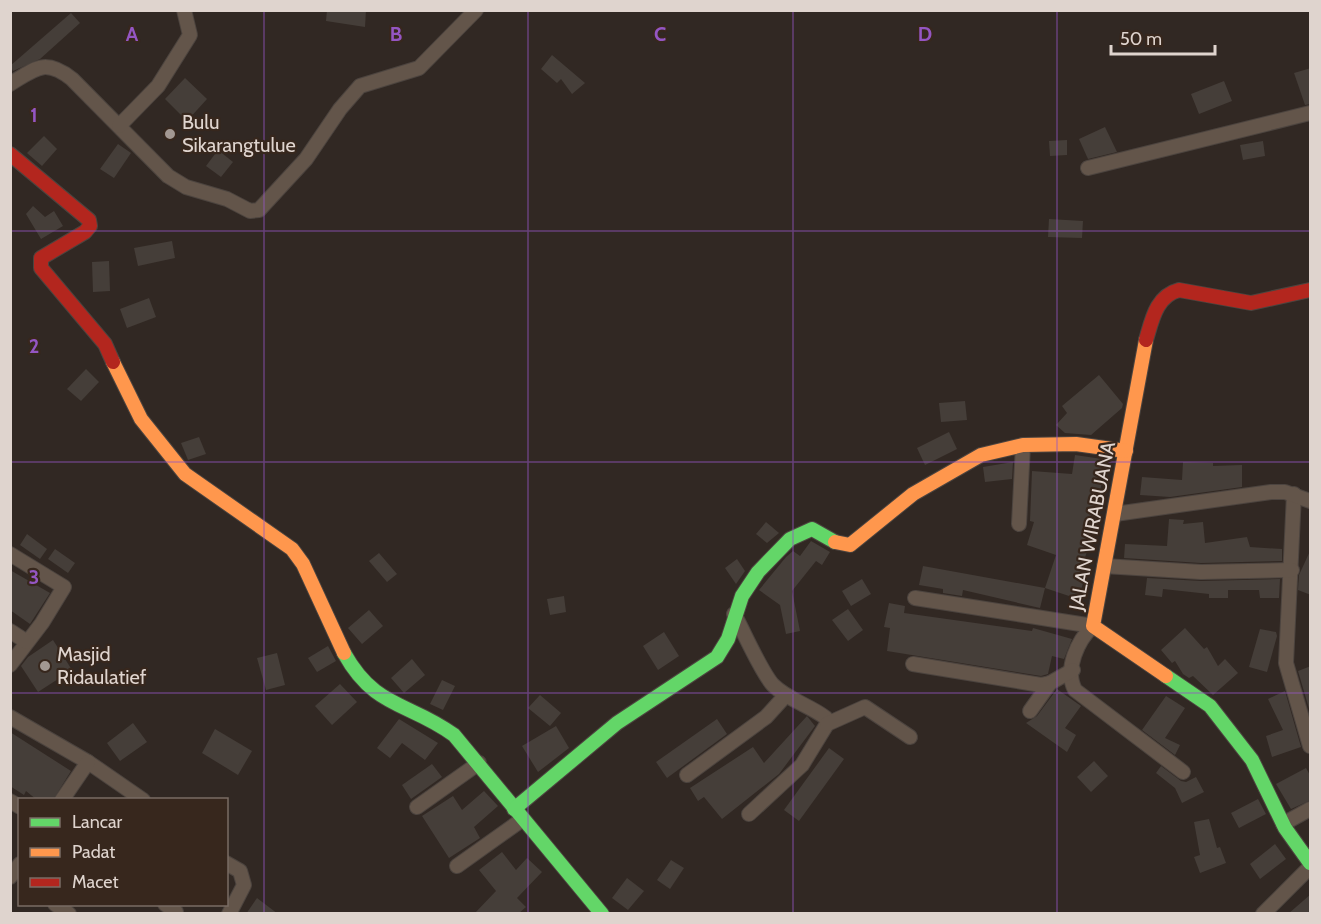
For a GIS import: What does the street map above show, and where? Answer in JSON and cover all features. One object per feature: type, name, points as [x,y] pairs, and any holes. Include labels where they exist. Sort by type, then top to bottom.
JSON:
[{"type":"street","points":[[119,126],[158,86],[190,35],[184,10]]},
{"type":"street","points":[[10,84],[39,67],[49,66],[72,80],[160,169],[179,183],[227,199],[250,211],[259,210],[306,159],[340,109],[360,86],[419,68],[476,10]]},
{"type":"street","points":[[1088,168],[1311,113]]},
{"type":"street","points":[[10,154],[88,220],[90,226],[85,232],[41,258],[41,268],[105,344],[136,410],[165,452],[185,474],[247,514],[292,549],[303,564],[353,668],[368,688],[381,697],[436,721],[454,735],[602,914]]},
{"type":"street","name":"JALAN WIRABUANA","points":[[1311,290],[1251,303],[1179,290],[1169,292],[1160,300],[1146,342],[1093,626],[1210,706],[1252,760],[1283,824],[1311,865]]},
{"type":"street","points":[[458,866],[617,723],[711,663],[727,646],[734,614],[744,593],[793,534],[812,529],[838,543],[850,544],[913,494],[981,455],[1023,445],[1076,444],[1126,451]]},
{"type":"street","points":[[1019,524],[1023,445]]},
{"type":"street","points":[[1115,514],[1259,494],[1294,494],[1311,501]]},
{"type":"street","points":[[1294,494],[1286,663],[1311,746]]},
{"type":"street","points":[[10,554],[64,587],[10,665]]},
{"type":"street","points":[[1104,566],[1201,572],[1292,570]]},
{"type":"street","points":[[915,598],[1093,626]]},
{"type":"street","points":[[734,614],[772,684],[786,695],[826,718],[827,724]]},
{"type":"street","points":[[1093,626],[1077,643],[1071,680],[1075,690],[1183,772]]},
{"type":"street","points":[[10,631],[27,642]]},
{"type":"street","points":[[913,664],[1006,681],[1050,683]]},
{"type":"street","points":[[1030,711],[1050,683],[1073,670]]},
{"type":"street","points":[[687,775],[766,717],[786,695]]},
{"type":"street","points":[[749,814],[802,765],[827,724],[865,706],[910,737]]},
{"type":"street","points":[[10,717],[87,762],[140,798]]},
{"type":"street","points":[[63,798],[87,762]]},
{"type":"street","points":[[417,807],[479,763]]},
{"type":"street","points":[[1283,824],[1311,809]]},
{"type":"street","points":[[228,864],[240,871],[244,885],[229,914]]},
{"type":"street","points":[[1263,914],[1311,865]]},
{"type":"building","points":[[327,10],[366,10],[365,27],[326,21]]},
{"type":"building","points":[[71,13],[80,23],[40,59],[13,71],[10,66]]},
{"type":"building","points":[[552,55],[585,83],[572,94],[561,79],[557,83],[541,69]]},
{"type":"building","points":[[1311,68],[1311,104],[1305,105],[1294,73]]},
{"type":"building","points":[[185,78],[207,99],[187,121],[165,99]]},
{"type":"building","points":[[1224,81],[1232,101],[1199,114],[1191,94]]},
{"type":"building","points":[[1105,127],[1117,152],[1088,159],[1079,139]]},
{"type":"building","points":[[44,136],[57,149],[42,166],[27,153]]},
{"type":"building","points":[[1067,140],[1067,155],[1050,156],[1049,141]]},
{"type":"building","points":[[1263,141],[1265,156],[1243,160],[1240,145]]},
{"type":"building","points":[[118,144],[131,153],[114,178],[100,169]]},
{"type":"building","points":[[218,150],[233,162],[221,177],[206,166]]},
{"type":"building","points":[[33,206],[45,217],[54,211],[63,226],[41,239],[26,214]]},
{"type":"building","points":[[1049,219],[1083,221],[1082,238],[1048,237]]},
{"type":"building","points":[[172,241],[175,258],[138,266],[134,248]]},
{"type":"building","points":[[109,261],[110,291],[93,292],[92,262]]},
{"type":"building","points":[[149,298],[156,317],[127,328],[120,309]]},
{"type":"building","points":[[86,369],[99,382],[81,401],[67,389]]},
{"type":"building","points":[[1099,375],[1123,404],[1122,408],[1091,435],[1065,433],[1056,425],[1067,413],[1062,406]]},
{"type":"building","points":[[965,401],[967,420],[941,422],[939,403]]},
{"type":"building","points":[[949,432],[957,449],[925,465],[917,448]]},
{"type":"building","points":[[199,437],[206,454],[188,460],[181,443]]},
{"type":"building","points":[[1075,455],[1109,460],[1107,476],[1104,475],[1094,514],[1098,515],[1094,531],[1079,575],[1085,577],[1078,599],[1045,588],[1056,555],[1027,545],[1034,522],[1030,521],[1032,471],[1072,474]]},
{"type":"building","points":[[1013,462],[1012,479],[985,482],[983,467]]},
{"type":"building","points":[[1183,462],[1213,463],[1213,466],[1242,465],[1242,487],[1170,497],[1140,495],[1142,477],[1182,480]]},
{"type":"building","points":[[1169,519],[1184,520],[1183,524],[1203,522],[1205,543],[1247,537],[1250,547],[1282,549],[1282,561],[1201,563],[1124,558],[1125,544],[1167,546]]},
{"type":"building","points":[[766,522],[779,533],[767,543],[756,534]]},
{"type":"building","points":[[27,534],[47,549],[40,559],[20,545]]},
{"type":"building","points":[[811,541],[830,552],[822,565],[816,561],[792,591],[800,631],[786,634],[780,605],[759,590],[786,557],[793,551],[800,556]]},
{"type":"building","points":[[55,549],[75,563],[68,573],[48,559]]},
{"type":"building","points":[[1311,549],[1311,595],[1298,590],[1299,575]]},
{"type":"building","points":[[379,553],[397,574],[387,582],[369,561]]},
{"type":"building","points":[[737,559],[745,571],[736,584],[725,568]]},
{"type":"building","points":[[923,566],[1045,588],[1040,608],[963,590],[962,596],[943,593],[943,589],[919,585]]},
{"type":"building","points":[[10,570],[50,593],[30,624],[10,610]]},
{"type":"building","points":[[1147,578],[1201,581],[1280,579],[1279,598],[1260,598],[1259,590],[1228,590],[1228,598],[1209,598],[1209,594],[1163,589],[1162,597],[1145,595]]},
{"type":"building","points":[[862,579],[871,594],[851,606],[842,591]]},
{"type":"building","points":[[564,596],[566,612],[550,615],[547,599]]},
{"type":"building","points":[[889,603],[905,606],[904,613],[1032,631],[1033,628],[1072,639],[1064,659],[1052,656],[1048,674],[1041,676],[887,651],[890,628],[884,627]]},
{"type":"building","points":[[848,609],[863,630],[848,641],[832,620]]},
{"type":"building","points":[[369,610],[383,626],[362,644],[348,628]]},
{"type":"building","points":[[1185,628],[1204,649],[1207,647],[1218,666],[1225,659],[1238,673],[1213,695],[1193,676],[1189,678],[1183,674],[1175,661],[1172,663],[1161,650]]},
{"type":"building","points":[[1260,629],[1276,632],[1277,636],[1267,672],[1249,667]]},
{"type":"building","points":[[664,632],[679,656],[658,670],[643,646]]},
{"type":"building","name":"Masjid Ridaulatief","points":[[53,640],[72,670],[38,692],[21,666],[28,657]]},
{"type":"building","points":[[328,646],[336,661],[317,672],[308,658]]},
{"type":"building","points":[[277,653],[285,685],[266,690],[257,658]]},
{"type":"building","points":[[412,659],[425,675],[404,693],[391,678]]},
{"type":"building","points":[[1311,666],[1311,715],[1298,671]]},
{"type":"building","points":[[442,680],[455,686],[443,710],[430,704]]},
{"type":"building","points":[[340,684],[357,702],[332,725],[315,706]]},
{"type":"building","points":[[1057,689],[1081,706],[1065,728],[1076,735],[1067,752],[1026,723],[1037,716]]},
{"type":"building","points":[[1285,691],[1301,747],[1272,757],[1266,736],[1283,730],[1268,699]]},
{"type":"building","points":[[540,695],[561,713],[550,726],[528,708]]},
{"type":"building","points":[[1166,696],[1185,708],[1165,738],[1180,745],[1175,755],[1142,730]]},
{"type":"building","points":[[807,716],[815,726],[779,774],[722,819],[704,797],[698,801],[690,788],[753,747],[764,763]]},
{"type":"building","points":[[399,719],[438,743],[425,760],[402,743],[390,758],[377,748]]},
{"type":"building","points":[[717,719],[727,734],[667,778],[656,762]]},
{"type":"building","points":[[133,723],[147,742],[120,761],[107,743]]},
{"type":"building","points":[[556,726],[569,748],[538,772],[522,746]]},
{"type":"building","points":[[215,729],[252,751],[238,775],[202,753]]},
{"type":"building","points":[[10,732],[71,771],[54,798],[35,798],[26,791],[24,795],[10,786]]},
{"type":"building","points":[[829,748],[844,759],[799,821],[784,810]]},
{"type":"building","points":[[1094,761],[1108,776],[1091,792],[1077,777]]},
{"type":"building","points":[[432,764],[442,777],[411,799],[402,785]]},
{"type":"building","points":[[1161,766],[1181,781],[1186,782],[1196,777],[1204,792],[1182,803],[1175,788],[1156,773]]},
{"type":"building","points":[[1306,768],[1311,777],[1311,800],[1291,809],[1276,784]]},
{"type":"building","points":[[484,791],[498,806],[474,827],[480,838],[449,858],[422,816],[453,796],[462,810]]},
{"type":"building","points":[[1258,799],[1266,814],[1239,828],[1231,813]]},
{"type":"building","points":[[1209,819],[1217,848],[1220,847],[1226,863],[1200,873],[1194,857],[1200,855],[1194,822]]},
{"type":"building","points":[[1275,844],[1286,859],[1260,879],[1250,864]]},
{"type":"building","points":[[502,852],[516,870],[527,858],[542,872],[517,898],[526,907],[518,914],[474,914],[496,891],[479,870]]},
{"type":"building","points":[[671,860],[684,868],[670,889],[657,880]]},
{"type":"building","points":[[627,878],[644,891],[628,910],[612,898]]},
{"type":"building","points":[[1311,894],[1311,914],[1288,914]]},
{"type":"building","points":[[257,898],[278,914],[246,914]]},
{"type":"traffic: fast","points":[[514,809],[617,723],[717,657],[728,639],[742,596],[758,572],[790,539],[812,529],[835,542]]},
{"type":"traffic: fast","points":[[344,653],[368,685],[381,695],[438,724],[454,735],[602,914]]},
{"type":"traffic: fast","points":[[1166,676],[1210,706],[1252,760],[1285,828],[1310,863]]},
{"type":"traffic: slow","points":[[1146,340],[1093,626],[1166,676]]},
{"type":"traffic: slow","points":[[113,362],[141,419],[185,474],[292,549],[303,564],[344,653]]},
{"type":"traffic: slow","points":[[835,542],[850,545],[913,494],[981,455],[1023,445],[1076,444],[1126,451]]},
{"type":"traffic: jam","points":[[10,154],[89,220],[90,226],[85,232],[41,258],[41,268],[105,344],[113,362]]},
{"type":"traffic: jam","points":[[1146,340],[1160,303],[1171,293],[1179,290],[1251,303],[1310,290]]},
{"type":"place","name":"Bulu Sikarangtulue","points":[[170,134]]},
{"type":"place","name":"Masjid Ridaulatief","points":[[45,666]]}]
